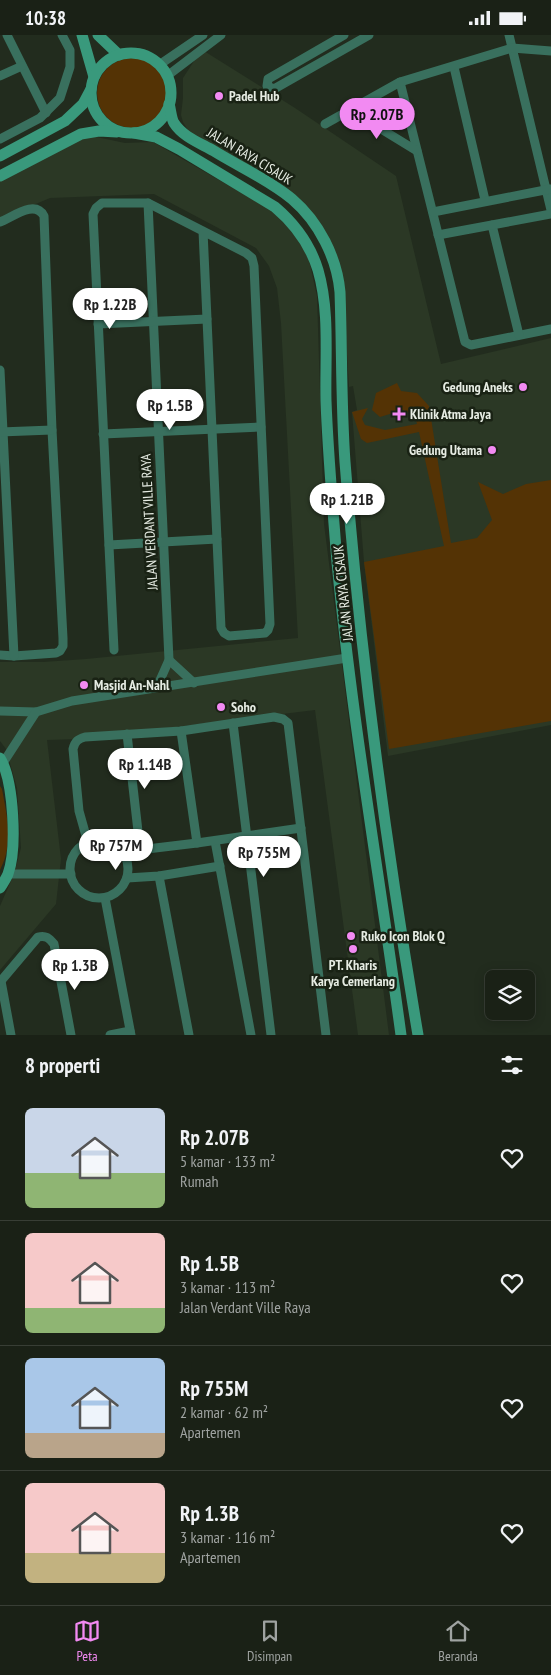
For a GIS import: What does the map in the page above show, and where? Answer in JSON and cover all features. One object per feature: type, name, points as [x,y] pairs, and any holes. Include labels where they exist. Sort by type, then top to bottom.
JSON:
[{"type":"main road","points":[[82,35],[94,77]]},
{"type":"main road","points":[[98,35],[119,55]]},
{"type":"main road","points":[[0,156],[65,121],[77,112],[84,104],[94,77],[104,63],[119,55],[134,53],[148,57],[159,65],[167,76],[171,90],[170,104],[162,119],[150,129],[134,133],[99,131],[81,134],[0,177]]},
{"type":"main road","points":[[91,89],[95,111],[102,121],[121,133]]},
{"type":"main road","name":"JALAN RAYA CISAUK","points":[[170,104],[174,122],[184,134],[269,183],[293,200],[311,219],[318,230],[336,268],[340,292],[345,451],[353,551],[375,753],[418,1035]]},
{"type":"main road","name":"JALAN RAYA CISAUK","points":[[134,133],[156,137],[276,207],[302,235],[317,269],[323,298],[328,434],[336,553],[347,658],[401,1035]]},
{"type":"main road","points":[[0,888],[8,874],[12,851],[13,820],[10,784],[2,761]]},
{"type":"street","points":[[7,35],[46,113]]},
{"type":"street","points":[[0,139],[40,118],[60,98],[70,67],[70,50],[62,35]]},
{"type":"street","points":[[159,65],[203,35]]},
{"type":"street","points":[[167,76],[221,35]]},
{"type":"street","points":[[344,35],[268,79],[267,86],[274,89],[369,35]]},
{"type":"street","points":[[509,35],[549,189],[551,210]]},
{"type":"street","points":[[325,124],[400,83],[512,48],[551,51]]},
{"type":"street","points":[[0,76],[22,66]]},
{"type":"street","points":[[454,67],[485,200]]},
{"type":"street","points":[[400,83],[466,343],[471,345],[551,329]]},
{"type":"street","points":[[350,110],[417,151]]},
{"type":"street","points":[[433,212],[485,200],[549,189]]},
{"type":"street","points":[[114,649],[93,214],[102,203],[148,203],[203,231],[246,253],[252,259],[254,266],[270,625],[265,633],[229,636],[222,631],[203,231]]},
{"type":"street","name":"JALAN VERDANT VILLE RAYA","points":[[148,203],[169,660],[157,687]]},
{"type":"street","points":[[0,222],[30,208],[36,208],[44,216],[63,646],[56,653],[0,655]]},
{"type":"street","points":[[438,235],[551,214]]},
{"type":"street","points":[[492,225],[519,335]]},
{"type":"street","points":[[98,324],[207,319]]},
{"type":"street","points":[[0,370],[14,656]]},
{"type":"street","points":[[104,434],[261,427]]},
{"type":"street","points":[[2,432],[52,430]]},
{"type":"street","points":[[109,545],[217,539]]},
{"type":"street","points":[[0,711],[36,712],[72,701],[347,658]]},
{"type":"street","points":[[169,660],[194,683]]},
{"type":"street","points":[[2,761],[36,712]]},
{"type":"street","points":[[88,843],[79,811],[74,754],[74,744],[78,739],[181,731],[274,717],[283,719],[288,723],[326,1035]]},
{"type":"street","points":[[233,723],[271,1035]]},
{"type":"street","points":[[181,731],[197,843]]},
{"type":"street","points":[[127,735],[140,849]]},
{"type":"street","points":[[122,851],[215,841],[301,828]]},
{"type":"street","points":[[97,840],[115,845],[122,851],[126,860],[127,878],[119,891],[106,898],[99,899],[86,895],[76,886],[71,874],[72,859],[76,852],[88,843],[97,840]]},
{"type":"street","points":[[215,841],[251,1035]]},
{"type":"street","points":[[127,878],[159,876],[220,866]]},
{"type":"street","points":[[8,874],[71,874]]},
{"type":"street","points":[[159,876],[189,1035]]},
{"type":"street","points":[[106,898],[130,1033],[110,1035]]},
{"type":"street","points":[[11,1035],[0,982],[38,937],[43,936],[49,938],[54,944],[71,1035]]},
{"type":"shaded area","points":[[204,51],[295,108],[396,176],[441,364],[551,338],[551,725],[388,756],[364,562],[352,412],[357,410],[353,386],[349,387],[343,290],[302,205],[189,132],[183,122],[181,115],[183,78],[198,55]]},
{"type":"shaded area","points":[[132,58],[151,64],[161,74],[167,93],[161,112],[151,122],[132,128],[113,122],[103,112],[97,93],[103,74],[113,64]]},
{"type":"shaded area","points":[[87,135],[125,143],[153,142],[271,210],[294,231],[309,260],[317,296],[324,524],[389,1035],[358,1035],[315,710],[77,739],[47,740],[61,859],[56,904],[0,970],[0,906],[14,874],[21,848],[17,788],[6,749],[0,741],[0,662],[86,659],[298,638],[281,323],[277,288],[269,266],[256,248],[154,194],[50,198],[0,219],[0,176]]},
{"type":"shaded area","points":[[397,383],[401,391],[417,393],[429,406],[451,543],[477,538],[492,520],[478,482],[503,494],[526,484],[551,480],[551,721],[389,749],[364,562],[444,546],[419,432],[367,443],[361,439],[352,412],[368,408],[362,419],[365,425],[385,430],[417,424],[415,416],[403,410],[380,417],[372,410],[376,393]]},
{"type":"shaded area","points":[[0,786],[4,799],[8,840],[7,850],[0,870]]},
{"type":"place","name":"Padel Hub","points":[[219,96]]},
{"type":"place","name":"Gedung Aneks","points":[[523,387]]},
{"type":"place","name":"Klinik Atma Jaya","points":[[399,414]]},
{"type":"place","name":"Gedung Utama","points":[[492,450]]},
{"type":"place","name":"Masjid An-Nahl","points":[[84,685]]},
{"type":"place","name":"Soho","points":[[221,707]]},
{"type":"place","name":"Ruko Icon Blok Q","points":[[351,936]]},
{"type":"place","name":"PT. Kharis Karya Cemerlang","points":[[353,949]]}]
